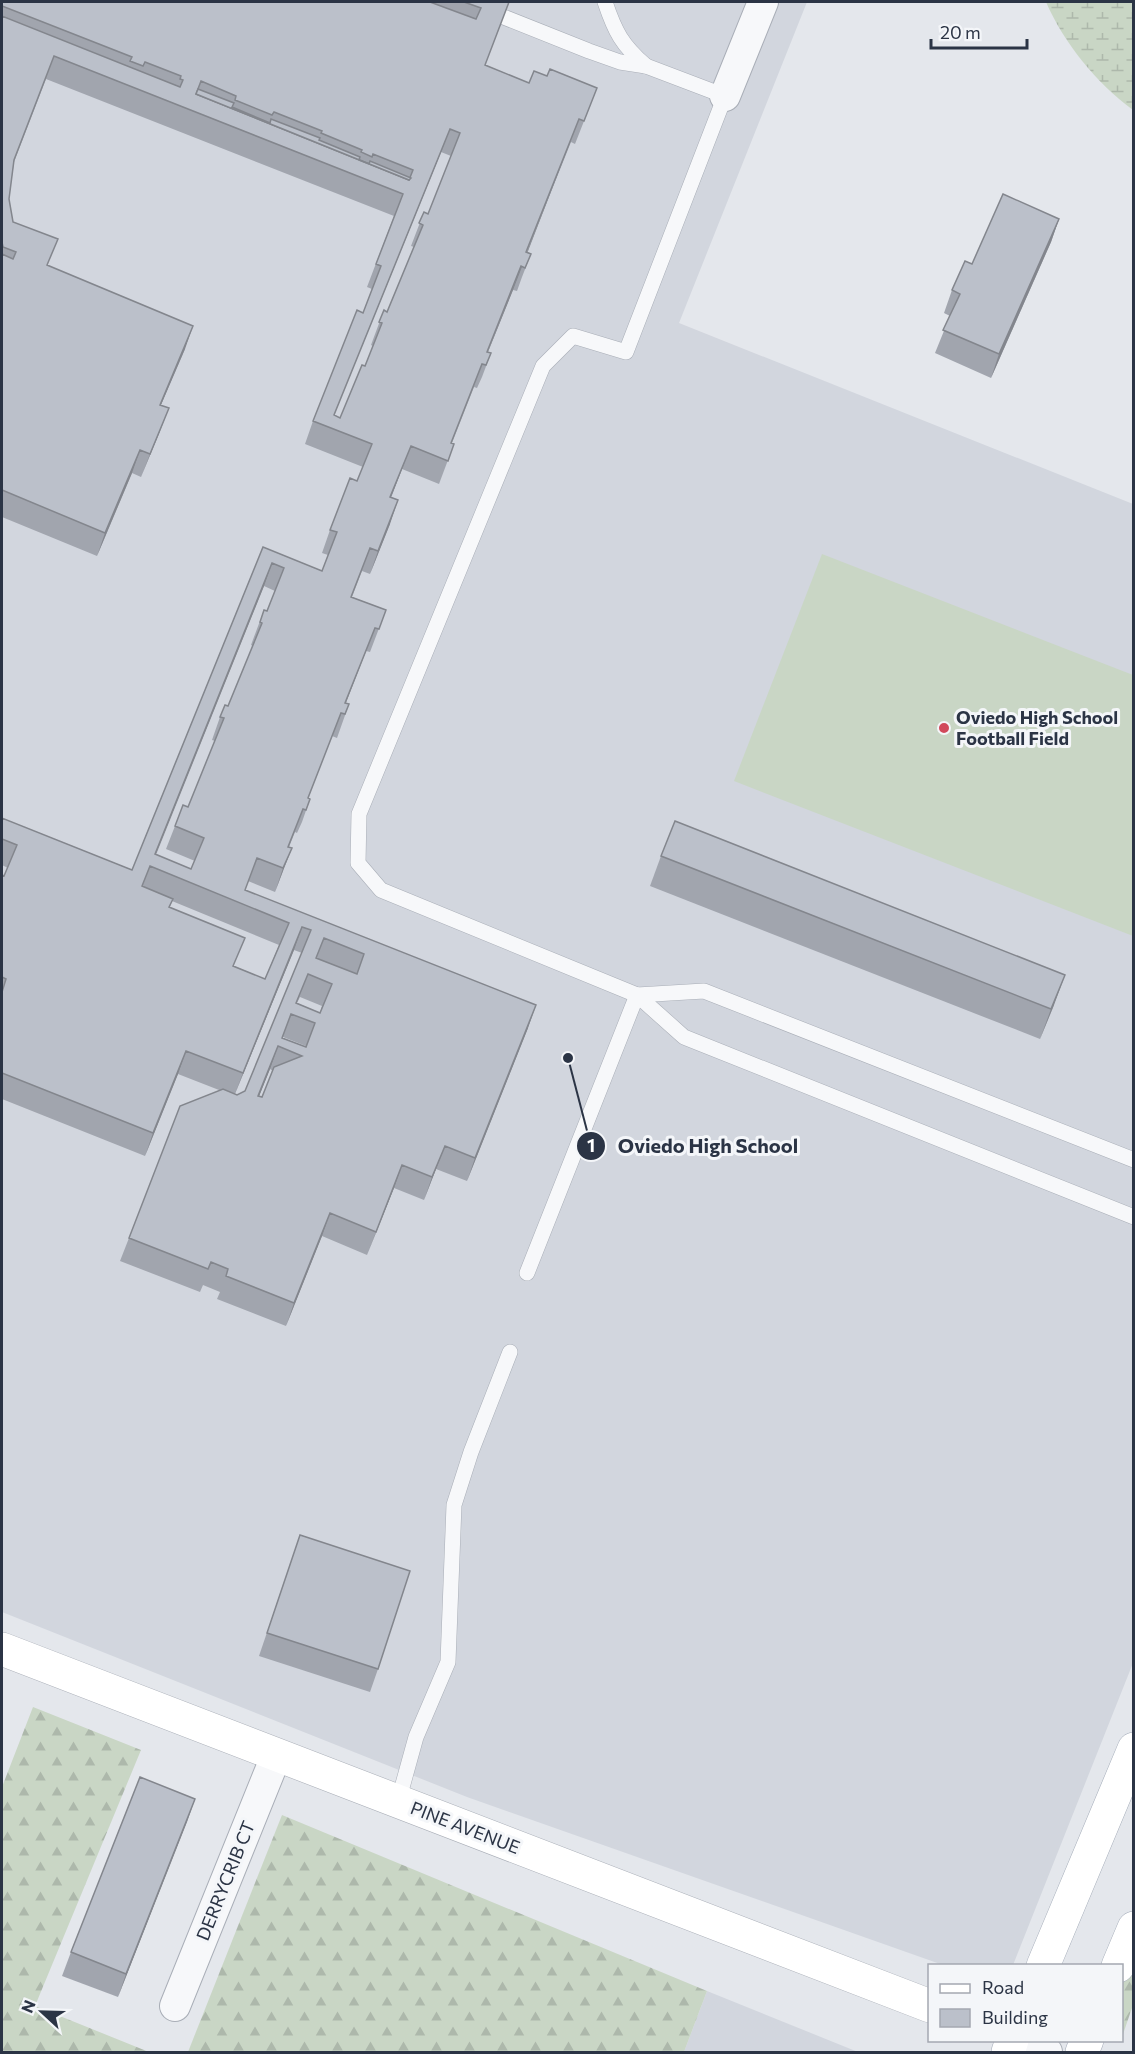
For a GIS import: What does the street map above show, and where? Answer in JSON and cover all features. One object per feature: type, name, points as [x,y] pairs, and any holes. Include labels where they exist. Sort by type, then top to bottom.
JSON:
[{"type":"street","points":[[725,96],[763,2]]},
{"type":"street","name":"PINE AVENUE","points":[[2,1648],[276,1756],[928,2005]]},
{"type":"street","points":[[1043,1964],[1134,1749]]},
{"type":"street","name":"DERRYCRIB CT","points":[[175,2006],[276,1756]]},
{"type":"street","points":[[1118,1964],[1134,1928]]},
{"type":"street","points":[[1024,2042],[1047,2052]]},
{"type":"lane","points":[[466,2],[589,51],[620,62],[646,66],[725,96],[626,352],[573,336],[543,366],[359,814],[358,863],[381,890],[637,995],[684,1037],[1134,1216]]},
{"type":"lane","points":[[498,2],[506,2]]},
{"type":"lane","points":[[605,2],[615,33],[628,50],[646,66]]},
{"type":"lane","points":[[637,995],[705,991],[1134,1160]]},
{"type":"lane","points":[[527,1273],[637,995]]},
{"type":"lane","points":[[398,1802],[416,1737],[448,1662],[454,1505],[471,1452],[510,1352]]},
{"type":"shaded area","points":[[2,2],[807,2],[679,323],[1133,504],[1133,1663],[1013,1964],[940,1964],[467,1797],[2,1612]]},
{"type":"shaded area","points":[[707,1991],[858,2052],[684,2052]]},
{"type":"green space","points":[[1046,2],[1133,2],[1133,110],[1106,88],[1082,61],[1062,32]]},
{"type":"green space","name":"Oviedo High School Football Field","points":[[822,554],[1133,675],[1133,936],[734,781]]},
{"type":"green space","points":[[33,1707],[141,1750],[35,2006],[149,2052],[2,2052],[2,1787]]},
{"type":"green space","points":[[282,1815],[707,1991],[684,2052],[188,2052]]},
{"type":"green space","points":[[1133,1915],[1133,2005],[1123,2034],[1123,1964]]},
{"type":"building","points":[[2,2],[430,2],[476,19],[481,8],[464,2],[509,2],[485,65],[529,83],[534,71],[547,76],[550,69],[597,88],[584,121],[579,119],[526,252],[531,254],[525,268],[521,266],[487,352],[491,353],[486,365],[482,364],[451,443],[454,444],[448,461],[411,446],[390,497],[398,500],[378,551],[370,548],[351,597],[386,610],[379,629],[375,628],[345,703],[349,704],[345,714],[341,713],[308,798],[310,799],[306,810],[303,809],[288,847],[292,848],[283,868],[257,858],[245,890],[536,1005],[475,1158],[445,1146],[432,1177],[402,1165],[376,1232],[330,1213],[294,1303],[226,1276],[228,1269],[211,1262],[208,1269],[129,1238],[180,1106],[223,1089],[237,1095],[245,1091],[311,930],[302,927],[243,1073],[186,1051],[153,1133],[2,1073],[2,992],[6,979],[2,977],[2,875],[4,876],[17,845],[2,839],[2,818],[132,870],[263,547],[322,571],[337,532],[330,530],[350,478],[357,481],[372,444],[313,421],[357,310],[363,313],[381,266],[376,264],[403,194],[54,56],[14,160],[9,199],[13,222],[58,239],[47,265],[193,326],[160,405],[169,408],[150,454],[140,450],[105,533],[2,490],[2,254],[13,259],[16,252],[3,247],[2,242],[2,16],[180,87],[183,80],[180,79],[181,76],[145,62],[143,66],[130,61],[132,57],[2,6]],"holes":[[[201,81],[236,96],[235,100],[272,115],[274,112],[322,131],[321,133],[362,150],[361,152],[372,157],[373,154],[413,170],[409,180],[196,94]],[[450,129],[460,133],[428,214],[424,212],[419,223],[423,225],[387,312],[384,310],[379,322],[382,323],[365,366],[362,365],[340,418],[334,415]],[[272,563],[284,568],[267,611],[264,610],[260,622],[262,623],[228,706],[225,705],[220,717],[224,718],[188,807],[183,805],[175,826],[204,838],[191,869],[155,854]],[[150,866],[289,923],[265,979],[233,966],[245,938],[169,907],[173,899],[142,886]],[[324,938],[364,954],[357,974],[316,958]],[[308,974],[332,984],[320,1013],[296,1003]],[[291,1014],[315,1023],[306,1047],[282,1038]],[[278,1046],[302,1056],[274,1067],[262,1097],[258,1096]]]},
{"type":"building","points":[[198,89],[234,103],[232,107],[270,123],[271,119],[320,138],[319,140],[360,157],[359,160],[196,94]]},
{"type":"building","points":[[370,161],[411,178],[409,180],[369,164]]},
{"type":"building","points":[[1003,194],[1059,219],[999,354],[943,330],[960,294],[952,290],[965,261],[972,264]]},
{"type":"building","points":[[675,821],[1065,975],[1051,1009],[661,856]]},
{"type":"building","points":[[300,1535],[410,1571],[378,1669],[267,1633]]},
{"type":"building","points":[[140,1777],[195,1799],[126,1974],[71,1952]]},
{"type":"place","name":"Oviedo High School Football Field","points":[[944,728]]},
{"type":"place","name":"Oviedo High School","points":[[568,1058]]}]
